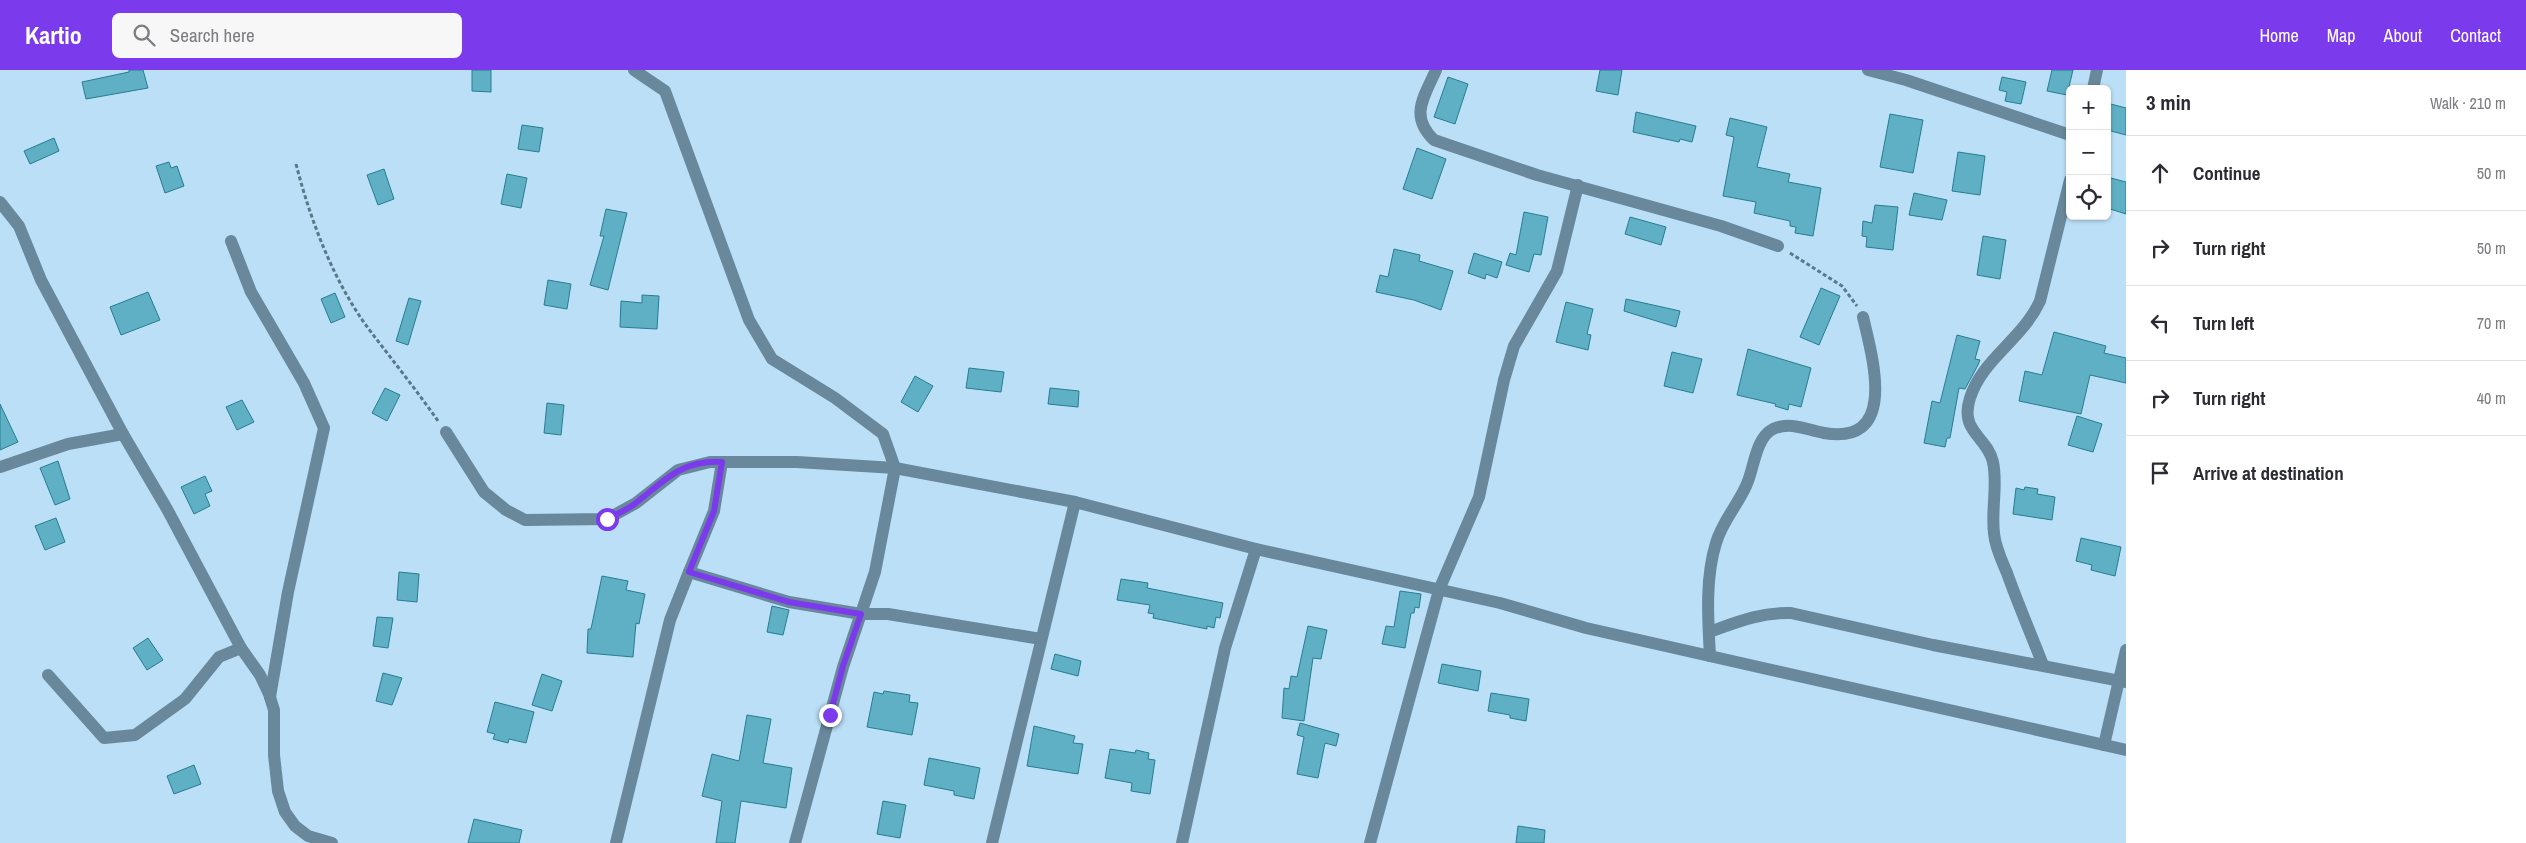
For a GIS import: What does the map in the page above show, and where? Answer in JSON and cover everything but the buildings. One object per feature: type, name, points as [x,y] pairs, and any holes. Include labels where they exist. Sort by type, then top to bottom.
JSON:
[{"type":"street","points":[[634,70],[665,92],[749,320],[772,359],[835,398],[883,434],[895,468],[875,572],[843,666],[795,843]]},
{"type":"street","points":[[1436,70],[1420,108],[1420,120],[1434,140],[1537,175],[1721,226],[1778,246]]},
{"type":"street","points":[[1868,70],[1907,75],[2066,134]]},
{"type":"street","points":[[2094,85],[2097,70]]},
{"type":"street","points":[[1370,843],[1438,590],[1479,497],[1504,380],[1514,346],[1557,271],[1578,185]]},
{"type":"street","points":[[2043,664],[2015,596],[1994,535],[1994,463],[1990,450],[1975,434],[1968,420],[1969,400],[1977,381],[2032,319],[2040,301],[2066,196]]},
{"type":"street","points":[[0,202],[19,226],[41,280],[123,434],[241,648],[260,675],[274,710],[274,755],[278,791],[285,812],[294,826],[308,836],[332,843]]},
{"type":"street","points":[[231,241],[251,292],[304,382],[324,428],[288,592],[270,697]]},
{"type":"street","points":[[1710,656],[1711,572],[1716,543],[1727,517],[1747,486],[1762,439],[1771,430],[1782,426],[1797,426],[1824,433],[1845,435],[1861,430],[1873,415],[1875,394],[1872,355],[1864,317]]},
{"type":"street","points":[[446,432],[484,492],[506,510],[525,520],[607,519],[636,504],[678,470],[710,462],[797,462],[895,468],[1075,502],[1256,549],[1500,603],[1586,628],[2126,750]]},
{"type":"street","points":[[0,467],[68,444],[123,434]]},
{"type":"street","points":[[616,843],[670,620],[714,511],[722,462]]},
{"type":"street","points":[[992,843],[1075,502]]},
{"type":"street","points":[[1182,843],[1226,648],[1256,549]]},
{"type":"street","points":[[689,572],[789,602],[861,614],[888,614],[1041,639]]},
{"type":"street","points":[[1709,632],[1743,619],[1770,612],[1792,613],[1933,645],[2043,664],[2122,681]]},
{"type":"street","points":[[48,675],[104,738],[135,735],[185,699],[219,657],[241,648]]},
{"type":"street","points":[[2104,745],[2122,681],[2126,650]]},
{"type":"path","points":[[296,164],[307,206],[334,268],[350,298],[365,323],[446,432]]},
{"type":"path","points":[[1778,246],[1842,286],[1855,301],[1864,317]]},
{"type":"route","points":[[607,519],[636,504],[678,470],[710,462],[722,462],[714,511],[689,572],[789,602],[861,614],[843,666],[830,715]]}]
